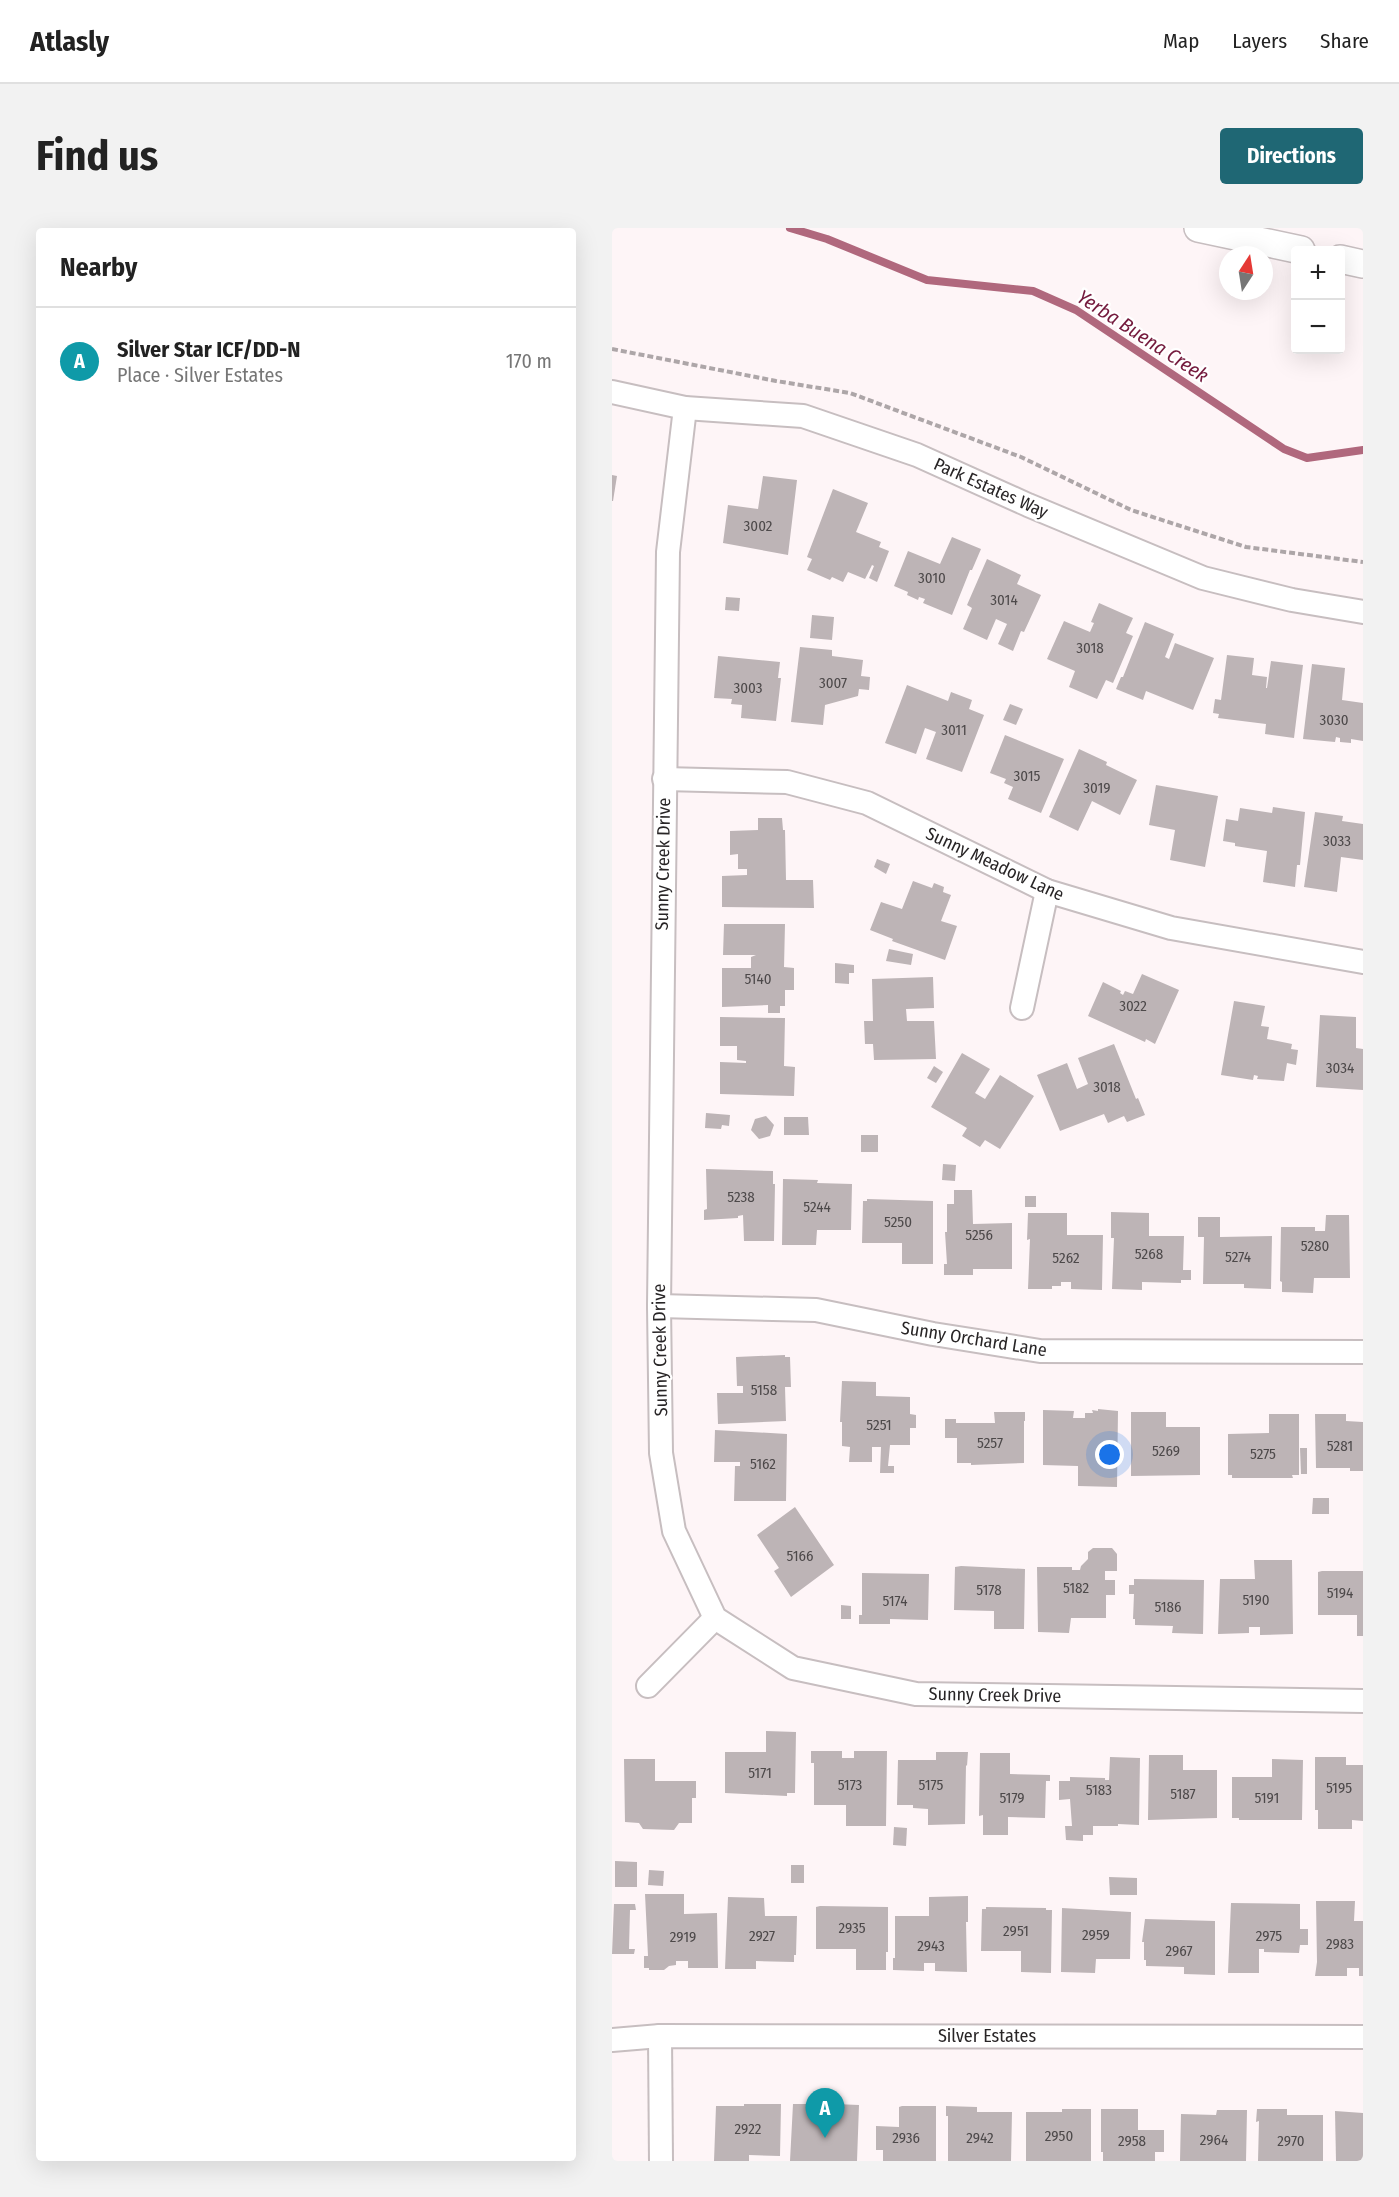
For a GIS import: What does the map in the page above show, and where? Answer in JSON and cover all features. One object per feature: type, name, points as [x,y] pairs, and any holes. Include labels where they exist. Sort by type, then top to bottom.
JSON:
[{"type":"street","points":[[1198,228],[1291,248]]},
{"type":"street","points":[[1345,260],[1363,264]]},
{"type":"street","name":"Park Estates Way","points":[[612,392],[685,408],[803,416],[917,455],[1028,505],[1203,578],[1292,600],[1363,612]]},
{"type":"street","name":"Sunny Creek Drive","points":[[685,408],[669,552],[664,779],[659,1306],[661,1453],[674,1531],[714,1618],[793,1668],[916,1694],[1363,1701]]},
{"type":"street","name":"Sunny Meadow Lane","points":[[664,779],[787,782],[867,803],[1047,891],[1171,928],[1363,962]]},
{"type":"street","points":[[1022,1008],[1047,891]]},
{"type":"street","name":"Sunny Orchard Lane","points":[[659,1306],[816,1310],[933,1334],[1040,1351],[1363,1352]]},
{"type":"street","points":[[648,1686],[714,1618]]},
{"type":"street","points":[[660,2036],[662,2161]]},
{"type":"street","name":"Silver Estates","points":[[612,2040],[660,2036],[1363,2037]]},
{"type":"path","points":[[612,349],[850,393],[1021,458],[1131,510],[1246,547],[1363,562]]},
{"type":"building","points":[[612,475],[617,476],[613,501],[612,501]]},
{"type":"building","points":[[763,476],[797,480],[788,555],[723,543],[728,505],[758,509]]},
{"type":"building","points":[[833,489],[868,503],[856,532],[881,542],[879,547],[889,551],[877,582],[869,578],[874,566],[872,565],[865,579],[848,572],[843,582],[832,577],[830,580],[807,570],[812,559],[807,557]]},
{"type":"building","points":[[952,537],[981,549],[952,615],[923,603],[925,599],[919,597],[918,600],[907,595],[908,592],[894,586],[908,551],[940,564]]},
{"type":"building","points":[[987,559],[1021,575],[1017,584],[1041,595],[1013,651],[998,644],[1007,624],[996,619],[987,640],[963,629],[972,608],[967,605]]},
{"type":"building","points":[[726,597],[740,598],[739,611],[725,610]]},
{"type":"building","points":[[1099,603],[1133,618],[1126,633],[1133,636],[1113,683],[1106,680],[1097,699],[1069,687],[1075,671],[1047,659],[1064,621],[1090,632],[1094,623],[1091,622]]},
{"type":"building","points":[[812,615],[834,617],[832,640],[810,638]]},
{"type":"building","points":[[1145,622],[1174,634],[1165,657],[1169,659],[1175,643],[1214,658],[1193,710],[1146,691],[1143,700],[1116,689]]},
{"type":"building","points":[[800,647],[832,650],[832,656],[863,660],[861,676],[870,677],[869,690],[859,689],[858,696],[825,705],[823,725],[791,722]]},
{"type":"building","points":[[1227,655],[1254,658],[1252,675],[1267,677],[1266,688],[1271,661],[1303,665],[1294,738],[1265,734],[1266,724],[1218,718],[1219,714],[1213,713],[1215,699],[1221,700]]},
{"type":"building","points":[[718,656],[780,662],[778,678],[781,678],[776,721],[741,718],[742,705],[731,704],[732,699],[714,698]]},
{"type":"building","points":[[1312,664],[1345,668],[1342,700],[1363,703],[1363,741],[1351,739],[1351,743],[1340,742],[1340,738],[1336,737],[1335,742],[1303,739]]},
{"type":"building","points":[[907,685],[948,701],[951,692],[972,700],[969,709],[984,715],[962,772],[926,759],[936,732],[925,728],[916,754],[885,743]]},
{"type":"building","points":[[1010,704],[1023,709],[1016,725],[1003,720]]},
{"type":"building","points":[[1005,735],[1064,759],[1041,813],[1008,799],[1013,787],[1004,783],[1006,779],[990,773]]},
{"type":"building","points":[[1079,749],[1137,780],[1120,815],[1092,801],[1078,831],[1049,817]]},
{"type":"building","points":[[1156,785],[1218,796],[1205,867],[1170,860],[1175,830],[1149,825]]},
{"type":"building","points":[[1273,807],[1305,812],[1300,865],[1297,865],[1295,887],[1263,882],[1267,851],[1235,846],[1235,843],[1223,841],[1226,819],[1238,821],[1240,808],[1272,813]]},
{"type":"building","points":[[1315,812],[1343,816],[1342,821],[1363,824],[1363,860],[1341,857],[1337,892],[1304,887]]},
{"type":"building","points":[[758,818],[782,818],[783,830],[785,830],[786,880],[813,880],[814,908],[722,907],[722,876],[747,875],[747,869],[738,869],[738,854],[730,855],[730,831],[758,830]]},
{"type":"building","points":[[877,859],[890,864],[886,874],[874,867]]},
{"type":"building","points":[[913,881],[932,888],[934,883],[944,887],[943,892],[951,895],[941,921],[957,926],[945,960],[892,941],[893,939],[870,930],[881,902],[902,909]]},
{"type":"building","points":[[724,924],[785,924],[784,967],[794,968],[794,990],[785,990],[785,1006],[780,1006],[780,1013],[768,1013],[768,1005],[722,1007],[722,968],[751,968],[751,957],[756,955],[723,955]]},
{"type":"building","points":[[889,949],[913,954],[911,965],[886,961]]},
{"type":"building","points":[[835,963],[854,965],[854,973],[849,973],[849,984],[835,983]]},
{"type":"building","points":[[1142,974],[1179,990],[1155,1044],[1146,1039],[1145,1042],[1088,1016],[1103,982],[1121,991],[1123,995],[1125,991],[1133,994]]},
{"type":"building","points":[[933,977],[934,1008],[906,1009],[907,1021],[934,1021],[936,1059],[874,1060],[873,1044],[865,1044],[864,1021],[873,1021],[872,979]]},
{"type":"building","points":[[1234,1001],[1265,1006],[1261,1026],[1269,1027],[1267,1039],[1292,1044],[1291,1049],[1298,1050],[1296,1065],[1287,1063],[1284,1081],[1257,1079],[1258,1076],[1254,1075],[1253,1080],[1221,1075]]},
{"type":"building","points":[[1320,1015],[1356,1017],[1356,1048],[1363,1049],[1363,1090],[1316,1087]]},
{"type":"building","points":[[720,1017],[785,1018],[784,1066],[795,1067],[794,1096],[720,1094],[720,1062],[746,1063],[746,1061],[737,1060],[737,1046],[720,1046]]},
{"type":"building","points":[[1114,1044],[1136,1099],[1138,1098],[1145,1115],[1127,1122],[1124,1116],[1108,1123],[1104,1114],[1060,1131],[1037,1075],[1067,1063],[1077,1089],[1088,1084],[1078,1058]]},
{"type":"building","points":[[962,1053],[990,1069],[975,1093],[985,1099],[1000,1075],[1034,1096],[1000,1149],[985,1140],[980,1147],[962,1136],[967,1128],[931,1107]]},
{"type":"building","points":[[934,1066],[943,1072],[936,1083],[927,1078]]},
{"type":"building","points":[[706,1113],[730,1115],[729,1126],[722,1125],[721,1129],[705,1128]]},
{"type":"building","points":[[766,1116],[774,1125],[770,1136],[759,1139],[751,1130],[755,1119]]},
{"type":"building","points":[[784,1117],[808,1117],[809,1135],[784,1135]]},
{"type":"building","points":[[861,1135],[878,1135],[878,1152],[861,1152]]},
{"type":"building","points":[[943,1164],[956,1165],[955,1181],[942,1180]]},
{"type":"building","points":[[706,1169],[773,1171],[773,1184],[775,1184],[774,1241],[744,1241],[743,1215],[738,1218],[704,1220],[704,1210],[707,1209]]},
{"type":"building","points":[[783,1179],[852,1184],[851,1230],[817,1230],[816,1245],[782,1245]]},
{"type":"building","points":[[954,1190],[972,1190],[973,1224],[1012,1223],[1012,1269],[973,1269],[973,1275],[944,1275],[944,1264],[947,1264],[945,1232],[947,1232],[947,1204],[954,1204]]},
{"type":"building","points":[[1025,1196],[1036,1196],[1036,1207],[1025,1207]]},
{"type":"building","points":[[867,1199],[933,1201],[933,1264],[902,1264],[902,1243],[862,1243],[863,1201]]},
{"type":"building","points":[[1111,1212],[1149,1213],[1149,1236],[1184,1236],[1183,1270],[1191,1270],[1191,1280],[1181,1280],[1181,1283],[1142,1282],[1142,1290],[1112,1289],[1114,1238],[1111,1238]]},
{"type":"building","points":[[1028,1213],[1067,1213],[1067,1235],[1103,1235],[1102,1290],[1071,1289],[1071,1282],[1061,1282],[1061,1286],[1052,1286],[1052,1289],[1028,1289],[1030,1239],[1027,1240]]},
{"type":"building","points":[[1326,1215],[1349,1215],[1350,1278],[1314,1278],[1313,1293],[1282,1292],[1280,1281],[1281,1227],[1315,1227],[1315,1231],[1325,1231]]},
{"type":"building","points":[[1198,1217],[1220,1217],[1220,1237],[1272,1236],[1271,1289],[1244,1288],[1244,1284],[1203,1284],[1204,1237],[1198,1237]]},
{"type":"building","points":[[785,1355],[785,1357],[790,1357],[791,1387],[785,1387],[786,1421],[718,1424],[717,1393],[743,1393],[743,1386],[737,1386],[736,1357]]},
{"type":"building","points":[[842,1381],[876,1382],[876,1396],[910,1397],[910,1414],[916,1415],[916,1428],[910,1428],[910,1445],[890,1445],[888,1466],[894,1466],[894,1473],[880,1473],[881,1447],[872,1447],[872,1462],[849,1462],[850,1447],[842,1446],[842,1422],[840,1422]]},
{"type":"building","points":[[1098,1409],[1118,1411],[1117,1487],[1078,1486],[1078,1466],[1043,1465],[1043,1410],[1074,1411],[1073,1418],[1085,1418],[1085,1413],[1093,1413],[1092,1410],[1098,1411]]},
{"type":"building","points":[[994,1412],[1025,1412],[1024,1463],[971,1465],[971,1463],[957,1463],[957,1438],[945,1438],[945,1419],[956,1419],[956,1423],[995,1423]]},
{"type":"building","points":[[1131,1412],[1166,1412],[1166,1427],[1200,1427],[1200,1475],[1131,1476]]},
{"type":"building","points":[[1269,1414],[1299,1414],[1299,1475],[1292,1475],[1293,1478],[1232,1478],[1232,1475],[1228,1475],[1228,1434],[1269,1433]]},
{"type":"building","points":[[1315,1414],[1346,1414],[1346,1421],[1363,1422],[1363,1471],[1350,1471],[1350,1468],[1316,1468]]},
{"type":"building","points":[[715,1430],[787,1434],[786,1501],[734,1501],[735,1466],[740,1466],[740,1462],[714,1462]]},
{"type":"building","points":[[1300,1448],[1307,1448],[1307,1474],[1301,1474]]},
{"type":"building","points":[[1313,1498],[1329,1498],[1329,1514],[1312,1514]]},
{"type":"building","points":[[795,1507],[834,1565],[791,1597],[774,1571],[779,1568],[757,1535]]},
{"type":"building","points":[[1093,1548],[1112,1548],[1117,1554],[1117,1571],[1105,1571],[1105,1580],[1115,1580],[1115,1595],[1106,1595],[1106,1618],[1071,1618],[1069,1633],[1038,1632],[1037,1567],[1072,1567],[1072,1570],[1080,1570],[1088,1559],[1088,1552]]},
{"type":"building","points":[[1254,1560],[1292,1560],[1293,1634],[1260,1635],[1260,1627],[1249,1627],[1249,1633],[1218,1634],[1220,1579],[1255,1579]]},
{"type":"building","points":[[955,1567],[1025,1569],[1024,1629],[994,1629],[994,1611],[954,1610]]},
{"type":"building","points":[[1363,1571],[1363,1636],[1357,1636],[1357,1615],[1318,1615],[1318,1572]]},
{"type":"building","points":[[862,1573],[929,1574],[928,1620],[890,1619],[890,1624],[859,1624],[859,1615],[862,1615]]},
{"type":"building","points":[[1134,1579],[1204,1580],[1203,1634],[1172,1633],[1173,1626],[1135,1625],[1135,1619],[1133,1619],[1134,1594],[1129,1594],[1129,1585],[1134,1585]]},
{"type":"building","points":[[841,1605],[851,1606],[851,1619],[841,1619]]},
{"type":"building","points":[[766,1731],[796,1732],[795,1793],[787,1793],[787,1796],[725,1793],[725,1752],[766,1752]]},
{"type":"building","points":[[811,1751],[842,1751],[842,1758],[854,1758],[854,1751],[887,1751],[886,1826],[846,1826],[846,1805],[814,1805],[814,1763],[811,1763]]},
{"type":"building","points":[[936,1752],[968,1752],[965,1824],[928,1825],[928,1809],[913,1808],[913,1805],[897,1805],[898,1760],[936,1760]]},
{"type":"building","points":[[980,1753],[1010,1753],[1010,1774],[1050,1775],[1050,1781],[1046,1781],[1045,1818],[1008,1817],[1008,1835],[983,1835],[983,1815],[979,1816]]},
{"type":"building","points":[[1149,1755],[1183,1755],[1183,1770],[1217,1770],[1217,1818],[1148,1820]]},
{"type":"building","points":[[1110,1757],[1140,1758],[1139,1825],[1093,1826],[1093,1835],[1083,1835],[1083,1841],[1066,1840],[1065,1826],[1072,1826],[1070,1799],[1059,1800],[1059,1781],[1070,1781],[1070,1777],[1109,1780]]},
{"type":"building","points":[[1315,1757],[1346,1757],[1346,1765],[1363,1765],[1363,1821],[1352,1820],[1352,1829],[1318,1829],[1318,1810],[1315,1810]]},
{"type":"building","points":[[624,1759],[655,1759],[655,1781],[696,1781],[696,1798],[692,1798],[692,1823],[679,1823],[674,1830],[643,1829],[639,1823],[625,1822]]},
{"type":"building","points":[[1272,1759],[1303,1760],[1302,1820],[1232,1818],[1232,1777],[1272,1777]]},
{"type":"building","points":[[894,1827],[907,1828],[906,1846],[893,1845]]},
{"type":"building","points":[[615,1861],[637,1862],[637,1887],[615,1887]]},
{"type":"building","points":[[791,1865],[804,1865],[804,1883],[791,1883]]},
{"type":"building","points":[[649,1870],[664,1871],[663,1886],[648,1885]]},
{"type":"building","points":[[1109,1877],[1137,1878],[1137,1895],[1110,1895]]},
{"type":"building","points":[[645,1894],[684,1894],[684,1914],[717,1913],[718,1968],[688,1968],[688,1961],[676,1961],[676,1965],[664,1970],[644,1968],[644,1956],[648,1956]]},
{"type":"building","points":[[968,1896],[967,1972],[935,1971],[935,1963],[924,1963],[924,1971],[893,1970],[895,1916],[929,1916],[929,1897]]},
{"type":"building","points":[[728,1897],[764,1898],[765,1916],[797,1916],[794,1962],[756,1961],[756,1969],[725,1969]]},
{"type":"building","points":[[1316,1901],[1355,1901],[1354,1921],[1363,1921],[1363,1976],[1359,1976],[1359,1968],[1347,1968],[1347,1976],[1315,1976],[1317,1962]]},
{"type":"building","points":[[1231,1903],[1300,1904],[1300,1929],[1308,1929],[1308,1945],[1300,1945],[1299,1953],[1264,1952],[1264,1949],[1259,1949],[1259,1973],[1228,1973]]},
{"type":"building","points":[[614,1904],[635,1904],[636,1910],[630,1910],[629,1949],[635,1949],[634,1954],[612,1954]]},
{"type":"building","points":[[816,1907],[888,1907],[886,1970],[856,1970],[856,1949],[816,1949]]},
{"type":"building","points":[[986,1907],[1052,1910],[1051,1973],[1021,1972],[1021,1951],[981,1951],[982,1909]]},
{"type":"building","points":[[1062,1908],[1131,1912],[1130,1959],[1096,1959],[1095,1973],[1061,1972]]},
{"type":"building","points":[[1145,1919],[1215,1921],[1215,1975],[1184,1974],[1184,1967],[1146,1966],[1144,1942],[1142,1942]]},
{"type":"building","points":[[744,2104],[781,2104],[780,2156],[749,2155],[749,2161],[714,2161],[716,2106],[744,2106]]},
{"type":"building","points":[[793,2104],[821,2104],[822,2109],[835,2110],[835,2104],[859,2105],[857,2161],[790,2161]]},
{"type":"building","points":[[936,2106],[936,2161],[883,2161],[883,2150],[876,2150],[876,2126],[899,2127],[899,2107]]},
{"type":"building","points":[[946,2106],[977,2107],[977,2112],[1012,2112],[1011,2161],[948,2161]]},
{"type":"building","points":[[1062,2109],[1091,2109],[1091,2161],[1026,2161],[1026,2112],[1062,2112]]},
{"type":"building","points":[[1101,2109],[1138,2109],[1138,2130],[1164,2130],[1164,2152],[1155,2152],[1155,2161],[1103,2161]]},
{"type":"building","points":[[1257,2109],[1287,2109],[1287,2115],[1323,2115],[1323,2161],[1258,2161]]},
{"type":"building","points":[[1217,2110],[1247,2110],[1246,2161],[1180,2161],[1181,2114],[1216,2115]]},
{"type":"building","points":[[1335,2111],[1363,2113],[1363,2161],[1336,2161]]},
{"type":"waterway","name":"Yerba Buena Creek","points":[[790,228],[827,239],[927,280],[1033,291],[1076,310],[1284,449],[1307,458],[1363,450]]},
{"type":"place","name":"Silver Star ICF/DD-N","points":[[825,2138]]}]
